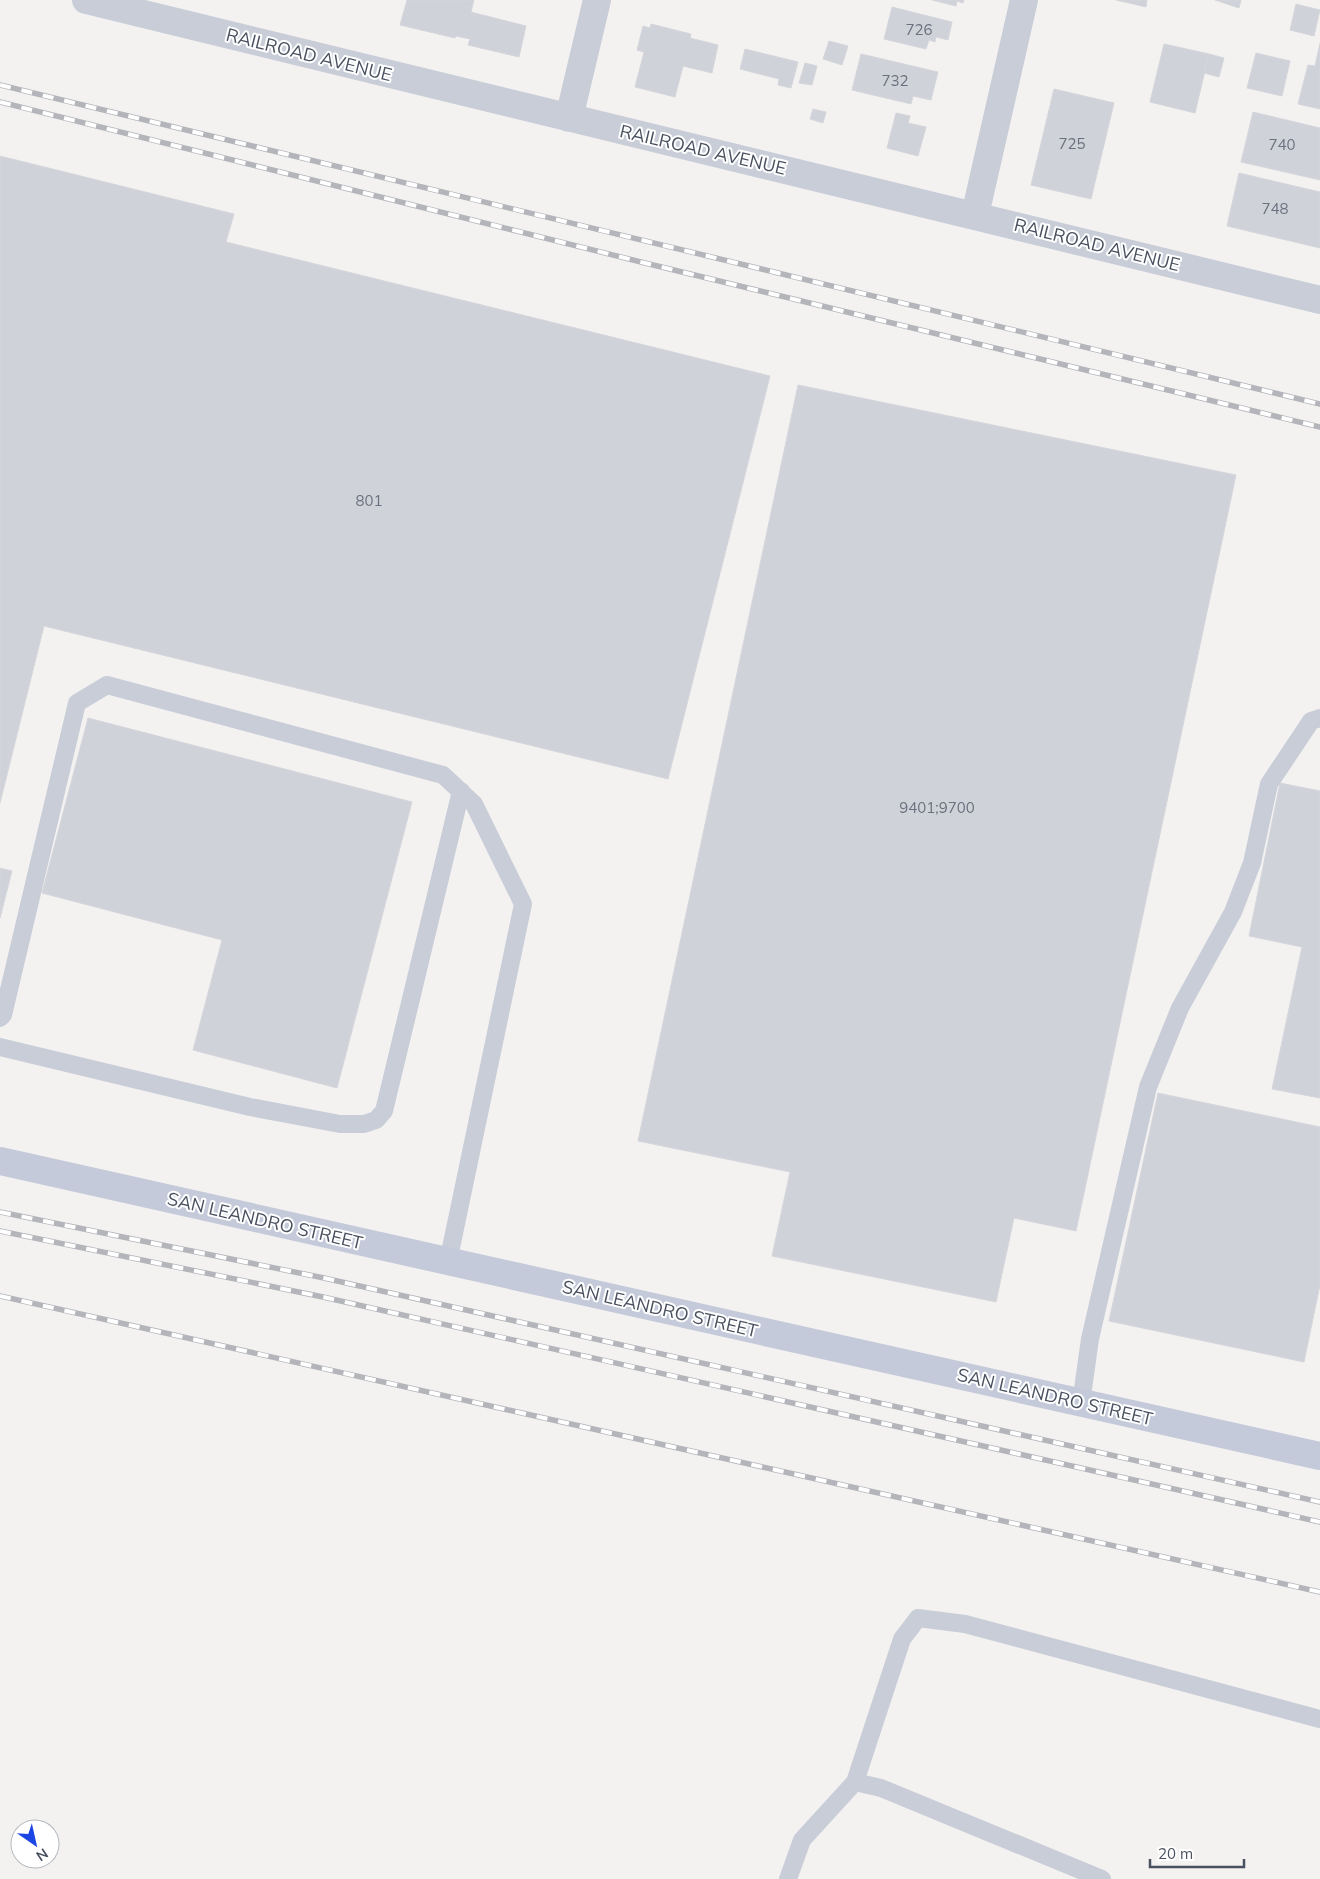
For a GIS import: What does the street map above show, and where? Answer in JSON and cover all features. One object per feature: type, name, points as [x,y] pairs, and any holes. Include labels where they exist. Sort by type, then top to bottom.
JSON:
[{"type":"main road","name":"SAN LEANDRO STREET","points":[[0,1161],[1320,1456]]},
{"type":"street","name":"RAILROAD AVENUE","points":[[86,0],[154,8],[569,118],[1320,300]]},
{"type":"street","points":[[569,118],[597,0]]},
{"type":"street","points":[[975,216],[1024,0]]},
{"type":"lane","points":[[0,1018],[3,1016],[77,703],[107,685],[443,775],[474,804],[523,904],[448,1262]]},
{"type":"lane","points":[[1081,1403],[1090,1339],[1148,1087],[1180,1008],[1233,912],[1252,863],[1268,784],[1311,721],[1320,718]]},
{"type":"lane","points":[[0,1047],[250,1106],[340,1124],[364,1124],[376,1120],[384,1111],[461,791]]},
{"type":"lane","points":[[788,1879],[802,1840],[855,1782],[902,1639],[918,1618],[965,1624],[1320,1719]]},
{"type":"lane","points":[[855,1782],[882,1788],[1102,1879]]},
{"type":"building","points":[[407,0],[474,0],[471,12],[526,26],[519,57],[468,45],[470,39],[456,36],[455,38],[400,25]]},
{"type":"building","points":[[932,0],[964,0],[963,3],[957,1],[956,6]]},
{"type":"building","points":[[1116,0],[1147,0],[1146,7]]},
{"type":"building","points":[[1215,0],[1241,0],[1239,8]]},
{"type":"building","points":[[1296,4],[1320,10],[1314,36],[1290,30]]},
{"type":"building","points":[[892,7],[952,22],[948,40],[936,37],[935,42],[929,40],[926,49],[884,39]]},
{"type":"building","points":[[651,24],[691,34],[690,38],[718,45],[712,73],[683,66],[675,97],[635,87],[644,52],[637,50],[643,26],[650,28]]},
{"type":"building","points":[[829,41],[848,46],[842,65],[823,59]]},
{"type":"building","points":[[1320,43],[1320,109],[1298,104],[1308,65],[1315,66]]},
{"type":"building","points":[[1164,44],[1209,54],[1195,113],[1150,102]]},
{"type":"building","points":[[745,49],[798,62],[791,88],[778,85],[779,79],[740,69]]},
{"type":"building","points":[[1256,53],[1290,61],[1282,96],[1247,88]]},
{"type":"building","points":[[861,54],[938,72],[931,100],[913,96],[911,104],[852,90]]},
{"type":"building","points":[[1209,54],[1224,58],[1219,77],[1204,73]]},
{"type":"building","points":[[805,63],[817,66],[812,85],[799,83]]},
{"type":"building","points":[[1054,89],[1114,103],[1091,199],[1031,185]]},
{"type":"building","points":[[813,109],[826,112],[823,123],[810,119]]},
{"type":"building","points":[[1253,112],[1320,128],[1320,180],[1241,162]]},
{"type":"building","points":[[896,113],[910,116],[908,123],[926,127],[918,156],[887,148]]},
{"type":"building","points":[[0,156],[234,214],[226,242],[770,376],[668,779],[44,626],[0,803]]},
{"type":"building","points":[[1239,173],[1320,192],[1320,248],[1227,226]]},
{"type":"building","points":[[798,385],[1236,475],[1076,1231],[1014,1218],[996,1302],[772,1256],[790,1172],[638,1141]]},
{"type":"building","points":[[88,718],[412,802],[337,1088],[193,1050],[222,940],[42,893]]},
{"type":"building","points":[[1280,783],[1320,791],[1320,1098],[1272,1089],[1302,947],[1249,936]]},
{"type":"building","points":[[0,868],[12,871],[0,918]]},
{"type":"building","points":[[1158,1093],[1320,1127],[1320,1285],[1304,1362],[1109,1321]]},
{"type":"railway","points":[[0,85],[1320,404]]},
{"type":"railway","points":[[0,102],[645,263],[1320,427]]},
{"type":"railway","points":[[0,1212],[324,1278],[1320,1502]]},
{"type":"railway","points":[[0,1231],[323,1297],[1320,1522]]},
{"type":"railway","points":[[0,1296],[1320,1592]]}]
